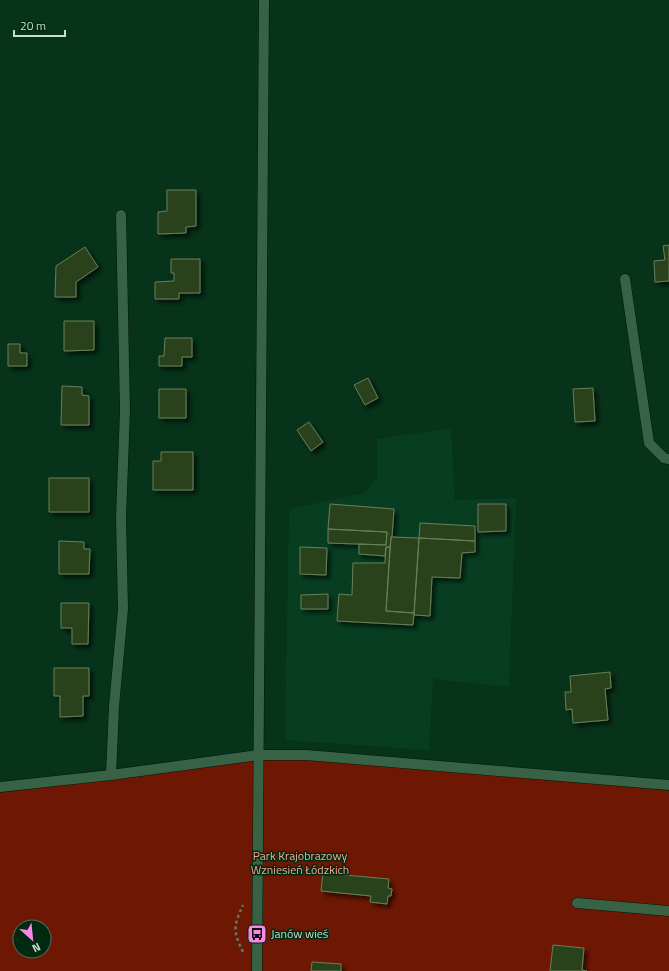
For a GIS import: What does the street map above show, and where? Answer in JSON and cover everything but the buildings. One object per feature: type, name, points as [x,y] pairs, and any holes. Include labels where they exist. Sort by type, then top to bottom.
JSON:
[{"type":"street","points":[[257,971],[264,0]]},
{"type":"street","points":[[111,775],[114,706],[123,610],[121,518],[125,410],[121,215]]},
{"type":"street","points":[[625,279],[649,443],[664,458],[669,460]]},
{"type":"street","points":[[0,788],[259,755],[306,755],[669,785]]},
{"type":"street","points":[[577,903],[669,912]]},
{"type":"shaded area","points":[[451,428],[455,500],[516,498],[509,687],[433,679],[429,750],[285,740],[289,509],[365,493],[377,478],[377,439]]},
{"type":"green space","name":"Park Krajobrazowy Wzniesień Łódzkich","points":[[296,753],[669,791],[669,971],[0,971],[0,793]]},
{"type":"place","name":"Janów wieś","points":[[257,934]]}]
